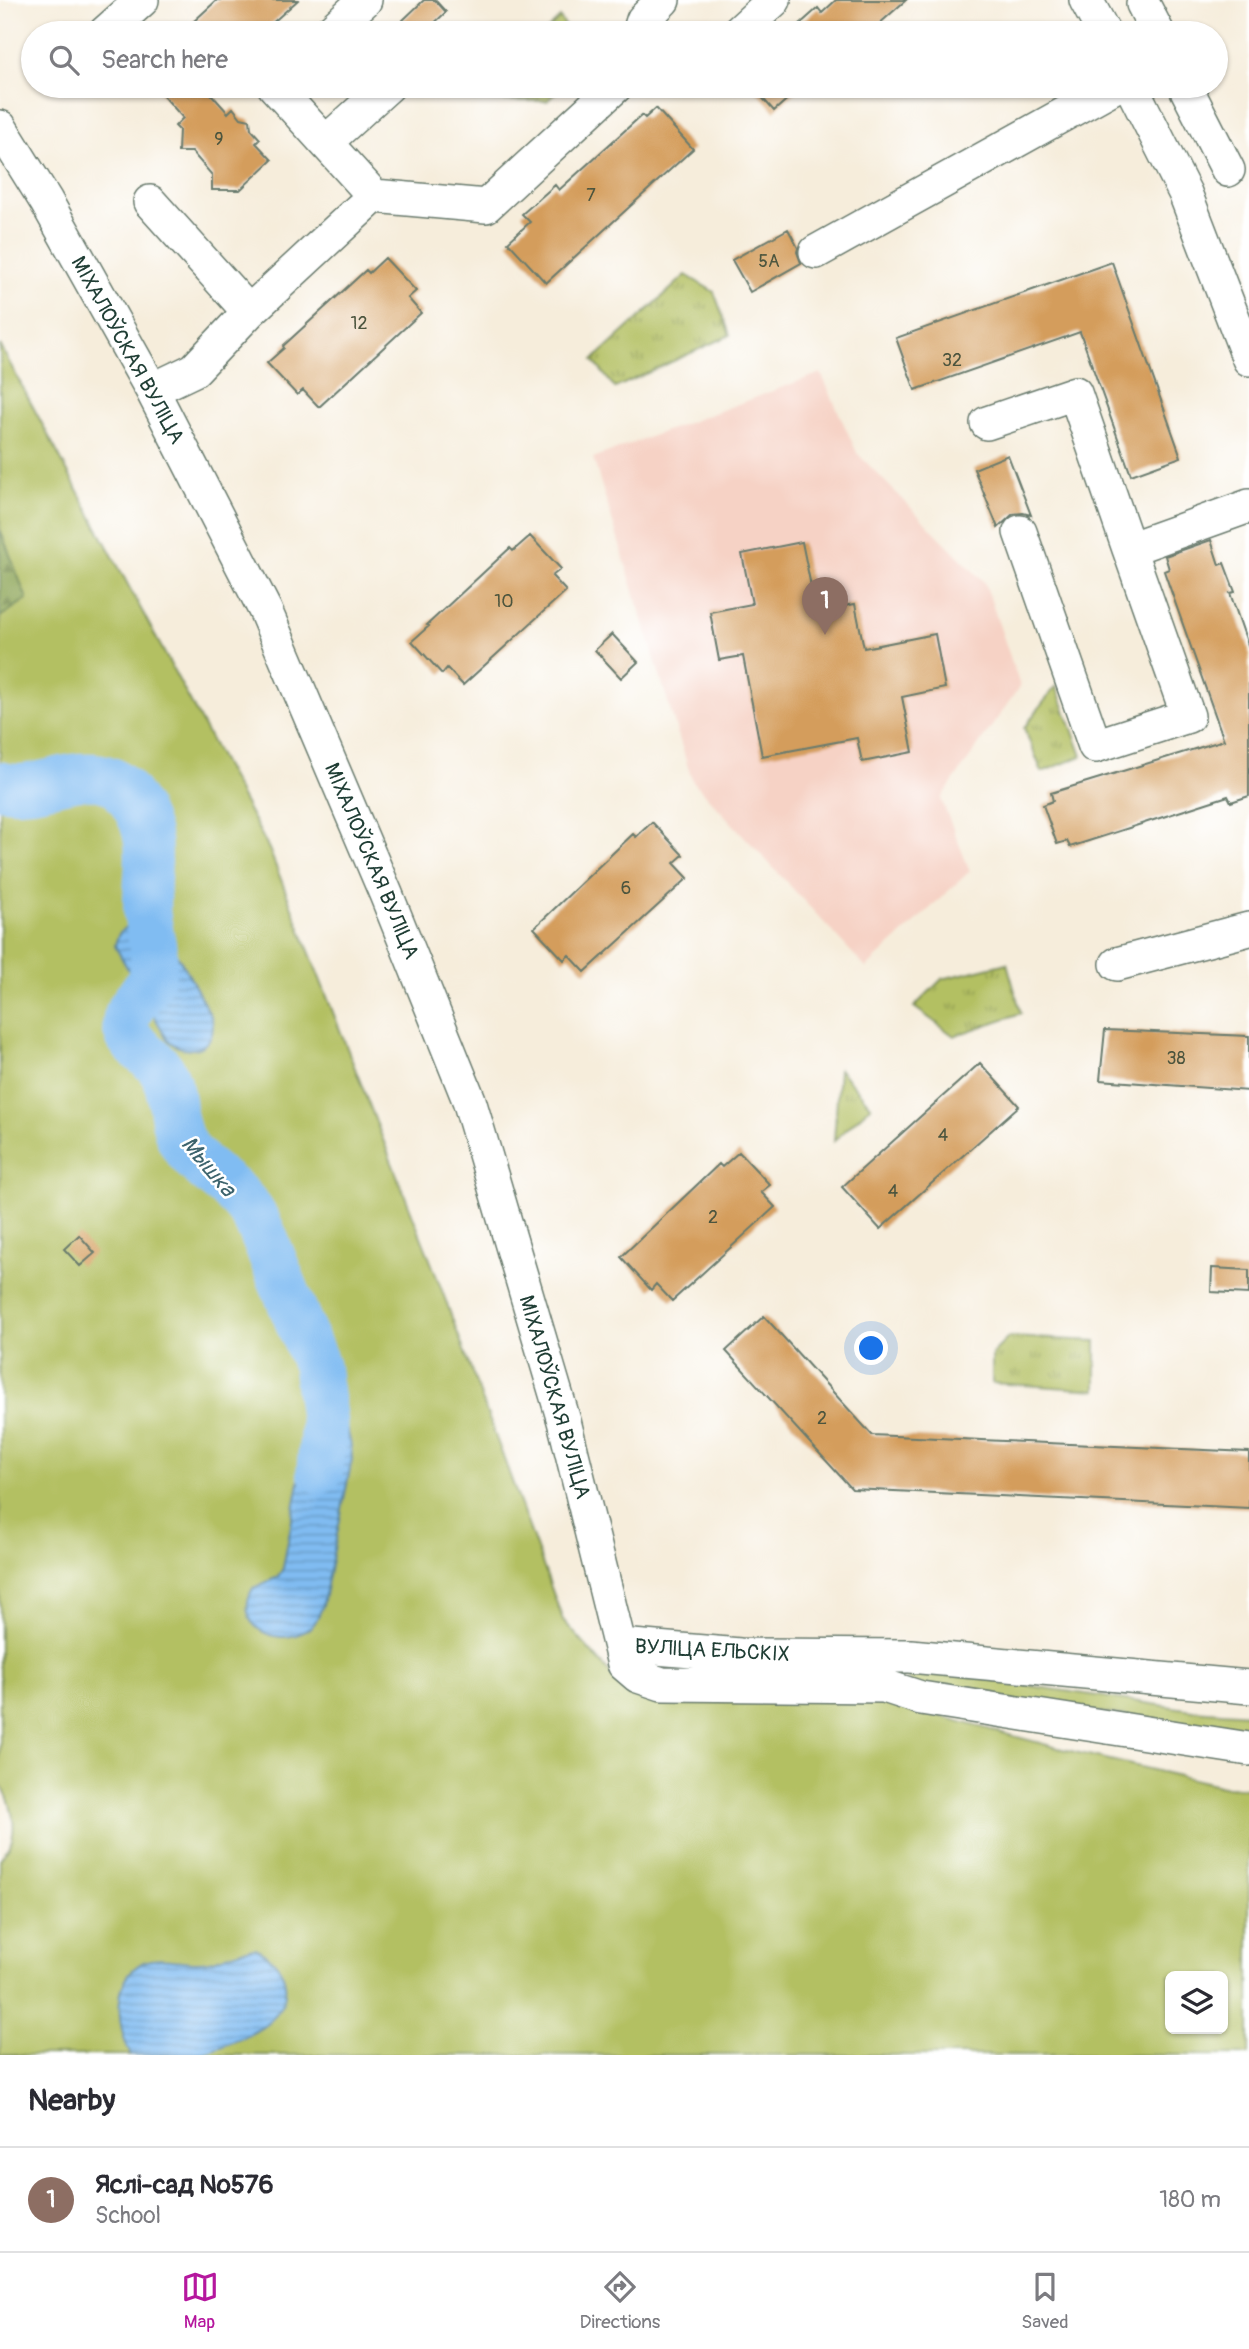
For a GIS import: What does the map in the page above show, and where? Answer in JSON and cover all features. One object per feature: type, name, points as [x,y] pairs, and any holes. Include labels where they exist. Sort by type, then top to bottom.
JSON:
[{"type":"street","points":[[118,21],[142,0]]},
{"type":"street","points":[[341,21],[365,0]]},
{"type":"street","points":[[643,21],[663,0]]},
{"type":"street","points":[[751,21],[774,0]]},
{"type":"street","points":[[1086,0],[1097,21]]},
{"type":"street","points":[[1143,4],[1152,21]]},
{"type":"street","points":[[285,98],[374,196],[486,206],[604,98]]},
{"type":"street","points":[[326,142],[375,98]]},
{"type":"street","points":[[816,252],[1093,98]]},
{"type":"street","points":[[1136,98],[1185,193],[1249,359]]},
{"type":"street","points":[[1191,98],[1228,170]]},
{"type":"street","name":"МІХАЛОЎСКАЯ ВУЛІЦА","points":[[0,127],[46,201],[152,390],[282,648],[386,894],[469,1100],[564,1421],[620,1645]]},
{"type":"street","points":[[152,390],[194,370],[249,312],[374,196]]},
{"type":"street","points":[[150,202],[249,312]]},
{"type":"street","points":[[987,423],[1075,393],[1188,716],[1095,746],[1020,532]]},
{"type":"street","points":[[1129,549],[1249,506]]},
{"type":"street","points":[[1117,964],[1249,929]]},
{"type":"street","name":"ВУЛІЦА ЕЛЬСКІХ","points":[[1249,1687],[910,1656],[740,1655],[620,1645],[624,1664],[638,1676],[662,1684],[884,1686],[921,1698],[1249,1749]]},
{"type":"shaded area","points":[[821,373],[857,453],[985,583],[1020,686],[941,799],[970,871],[866,968],[692,780],[593,458]]},
{"type":"green space","points":[[474,98],[550,98],[547,101],[472,100]]},
{"type":"green space","points":[[686,275],[714,292],[730,335],[615,388],[593,360]]},
{"type":"green space","points":[[0,345],[269,849],[440,1285],[563,1620],[624,1689],[646,1698],[862,1695],[1062,1749],[1227,1787],[1249,1788],[1249,2055],[0,2055],[0,1860],[10,1845],[13,1830],[7,1797],[0,1783]]},
{"type":"green space","points":[[0,529],[27,599],[0,617]]},
{"type":"green space","points":[[1056,686],[1082,756],[1042,772],[1024,728]]},
{"type":"green space","points":[[1007,963],[1021,1013],[954,1036],[914,1007],[942,979]]},
{"type":"green space","points":[[839,1069],[871,1106],[834,1141]]},
{"type":"green space","points":[[1009,1337],[1096,1341],[1096,1390],[992,1383],[992,1354]]},
{"type":"green space","points":[[917,1669],[1193,1710],[1249,1714],[1249,1728],[1192,1724],[914,1689],[907,1677],[909,1672]]},
{"type":"water","points":[[131,924],[148,926],[161,934],[193,982],[211,1016],[213,1027],[211,1036],[200,1047],[184,1049],[167,1039],[115,946],[120,933]]},
{"type":"water","points":[[320,1405],[329,1406],[344,1423],[351,1443],[352,1459],[319,1615],[313,1625],[301,1633],[289,1637],[276,1636],[254,1625],[249,1615],[248,1603],[253,1588],[278,1577],[283,1568],[312,1413]]},
{"type":"water","points":[[256,1948],[274,1962],[284,1979],[284,1998],[280,2008],[267,2024],[201,2054],[131,2055],[122,2032],[120,2005],[121,1992],[133,1970],[152,1960],[201,1962]]},
{"type":"building","points":[[217,0],[298,0],[275,21],[194,21]]},
{"type":"building","points":[[424,0],[435,0],[446,12],[437,21],[402,21]]},
{"type":"building","points":[[836,0],[906,0],[882,21],[803,21],[818,8],[822,13]]},
{"type":"building","points":[[166,98],[215,98],[228,113],[233,108],[241,118],[250,120],[251,129],[260,139],[256,143],[272,160],[240,190],[212,190],[212,175],[192,152],[178,152],[179,130],[175,126],[183,118]]},
{"type":"building","points":[[763,98],[789,98],[774,111]]},
{"type":"building","points":[[656,108],[693,149],[546,283],[508,242],[530,222],[522,214],[555,185],[559,190],[642,115],[645,118]]},
{"type":"building","points":[[788,229],[798,248],[801,263],[750,292],[732,260]]},
{"type":"building","points":[[385,258],[416,291],[408,298],[421,313],[319,407],[303,390],[297,395],[267,363],[366,270],[369,273]]},
{"type":"building","points":[[1112,262],[1181,457],[1131,475],[1080,332],[915,390],[896,338]]},
{"type":"building","points":[[1008,455],[1031,515],[1013,514],[998,528],[974,469]]},
{"type":"building","points":[[530,536],[561,569],[552,576],[566,591],[463,685],[447,668],[442,674],[412,641],[510,548],[513,551]]},
{"type":"building","points":[[1211,540],[1219,565],[1224,563],[1235,592],[1230,593],[1249,648],[1249,796],[1231,802],[1228,796],[1070,847],[1067,841],[1057,844],[1043,805],[1053,801],[1051,793],[1224,740],[1164,571],[1169,569],[1165,556]]},
{"type":"building","points":[[802,542],[816,611],[855,604],[864,648],[935,634],[945,688],[902,697],[913,752],[862,762],[857,738],[762,756],[743,656],[719,660],[710,612],[752,604],[742,554]]},
{"type":"building","points":[[612,634],[638,662],[621,678],[595,650]]},
{"type":"building","points":[[652,822],[683,855],[674,863],[688,878],[585,972],[569,955],[564,960],[534,928],[633,834],[636,837]]},
{"type":"building","points":[[1105,1030],[1249,1036],[1249,1091],[1100,1080]]},
{"type":"building","points":[[980,1063],[1019,1106],[880,1229],[842,1187]]},
{"type":"building","points":[[739,1152],[770,1185],[761,1192],[775,1207],[672,1301],[656,1284],[651,1290],[621,1257],[719,1164],[722,1167]]},
{"type":"building","points":[[79,1235],[95,1253],[80,1266],[64,1249]]},
{"type":"building","points":[[1212,1268],[1249,1270],[1249,1294],[1211,1292]]},
{"type":"building","points":[[764,1316],[872,1435],[1249,1452],[1249,1508],[852,1489],[726,1351]]},
{"type":"waterway","name":"Мышка","points":[[0,785],[27,787],[82,776],[109,780],[125,791],[140,816],[148,843],[147,914],[154,964],[151,979],[132,1006],[126,1019],[126,1027],[131,1040],[158,1065],[166,1079],[178,1133],[187,1150],[243,1201],[262,1232],[316,1365],[324,1424],[320,1470]]},
{"type":"place","name":"Яслі-сад №576","points":[[825,635]]}]
